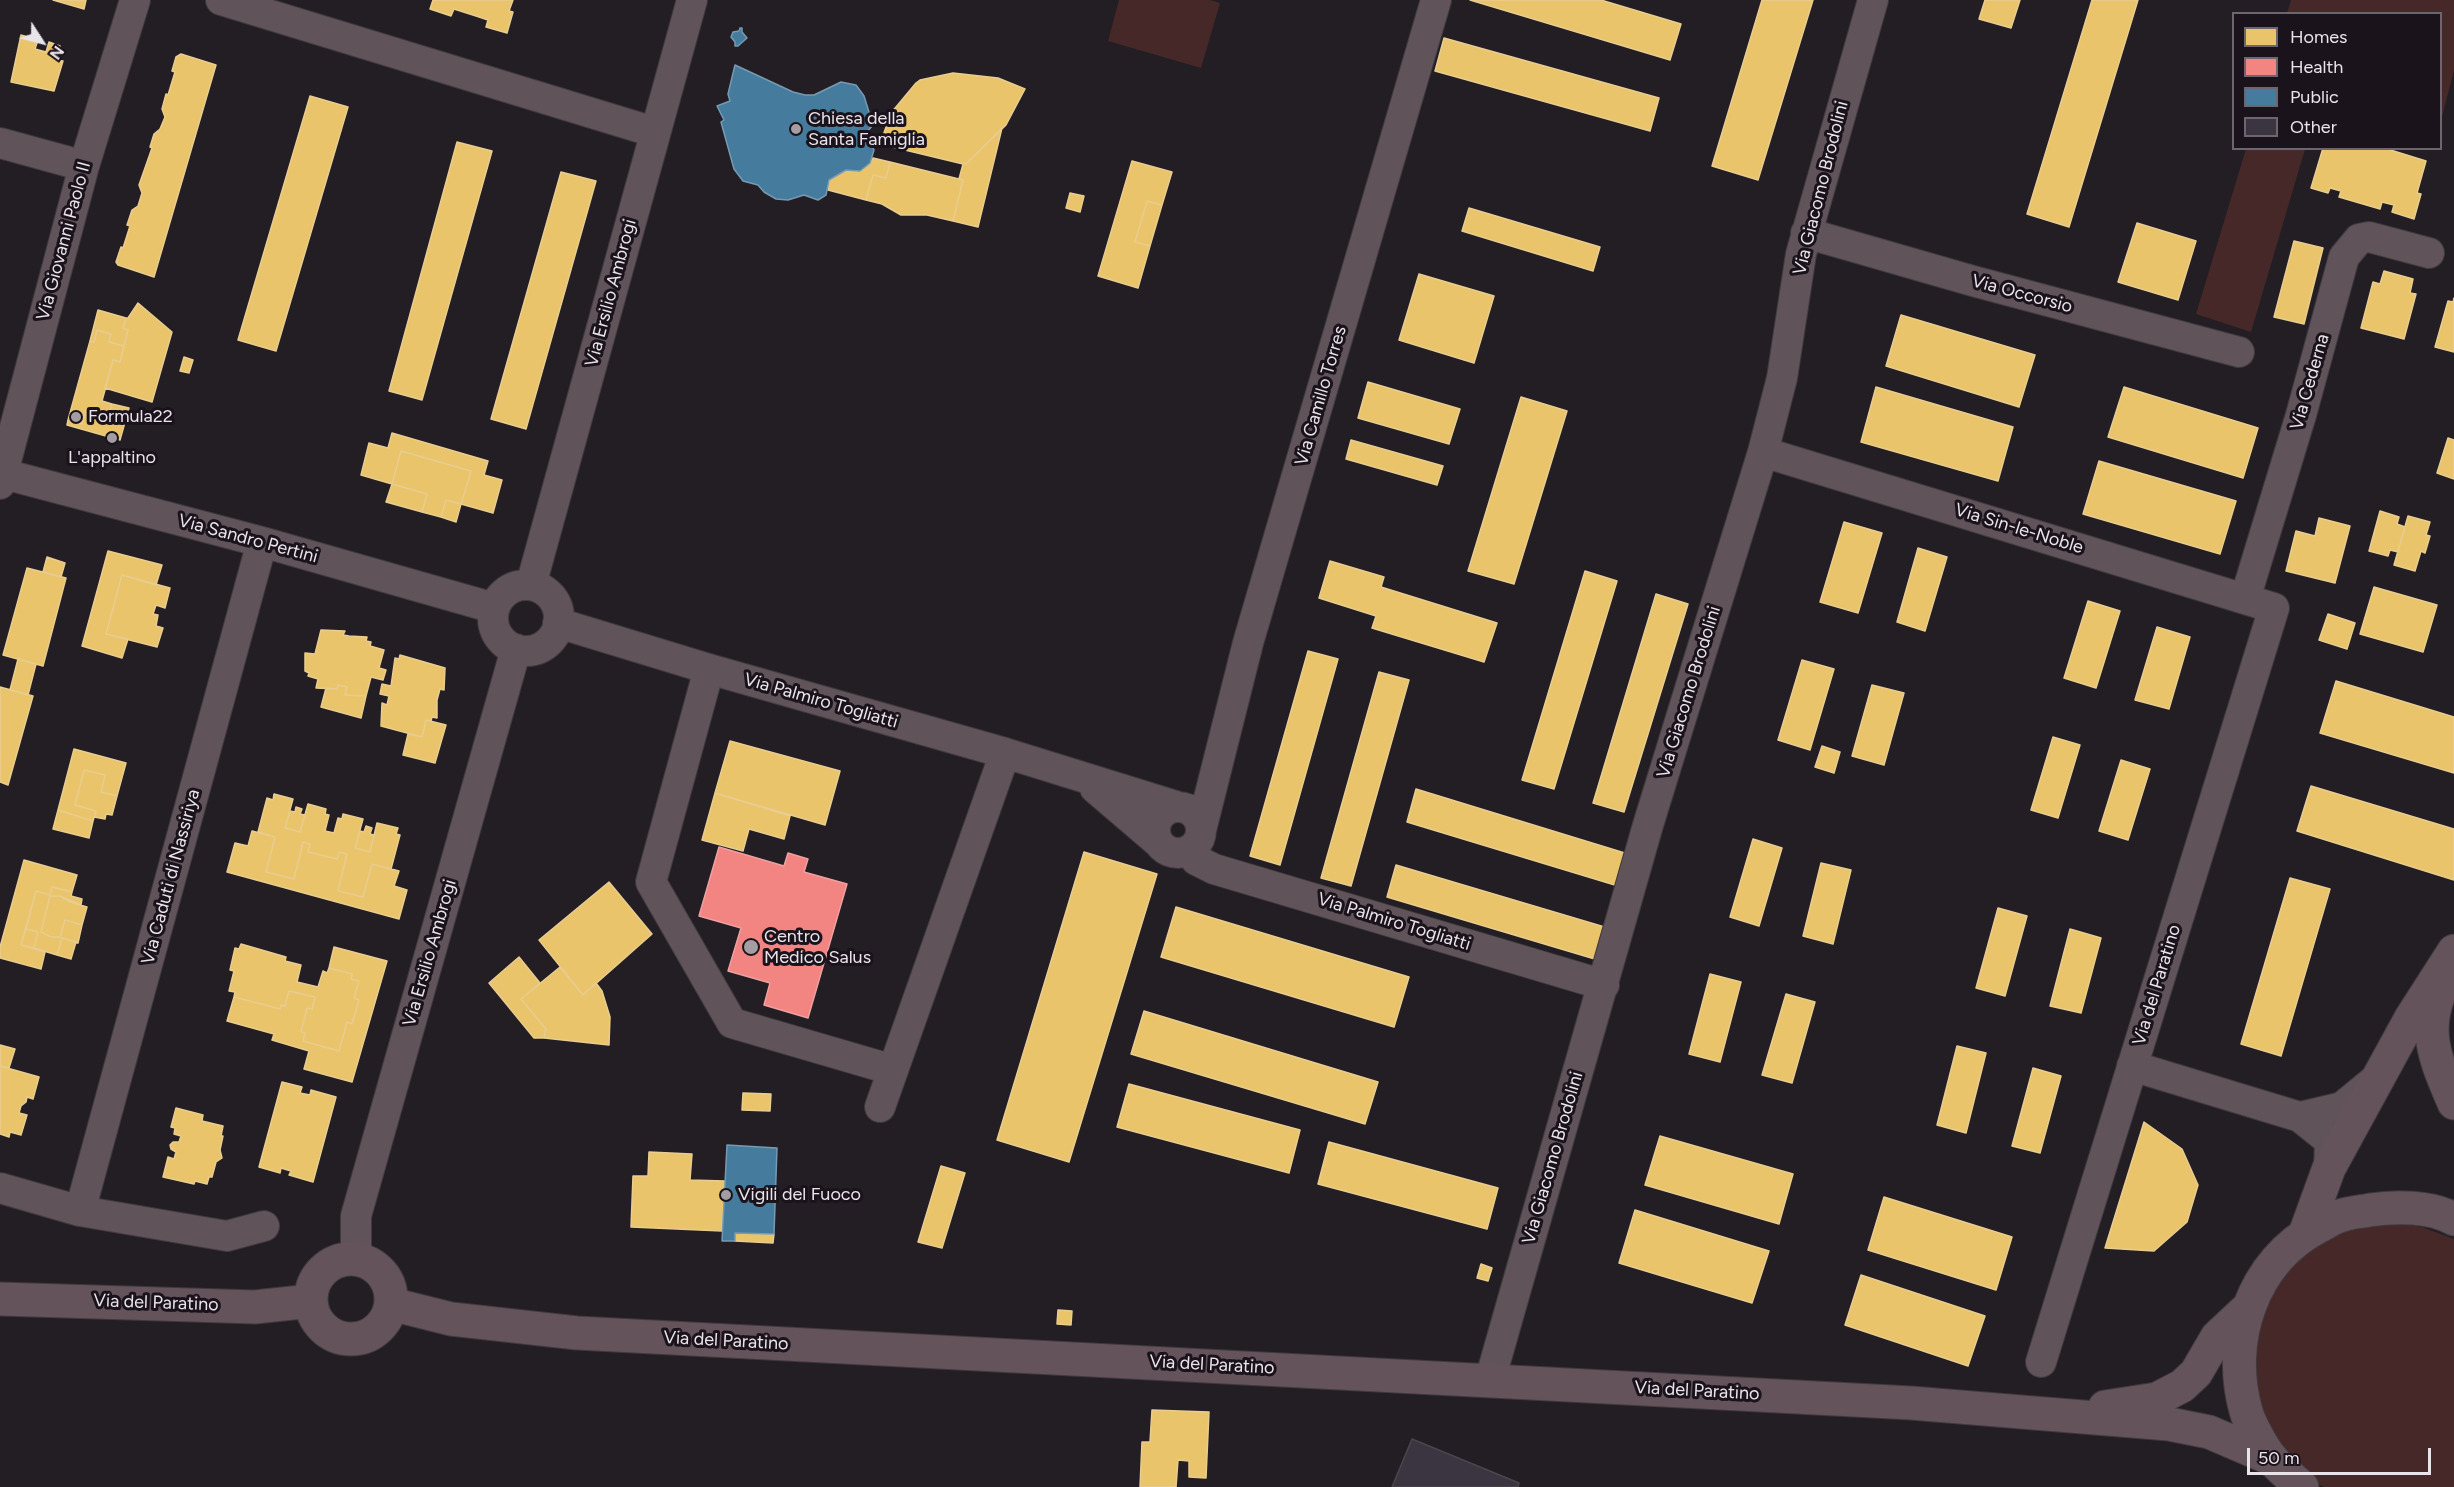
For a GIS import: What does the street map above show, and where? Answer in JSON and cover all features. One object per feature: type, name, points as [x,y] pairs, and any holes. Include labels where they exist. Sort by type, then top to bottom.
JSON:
[{"type":"main road","points":[[2305,1234],[2329,1168],[2431,984],[2454,951]]},
{"type":"main road","points":[[2454,963],[2432,1011],[2435,1059],[2454,1103]]},
{"type":"main road","points":[[2271,1459],[2246,1412],[2238,1360],[2248,1308],[2271,1267],[2286,1249],[2305,1234],[2341,1215],[2393,1206],[2446,1214],[2454,1219]]},
{"type":"main road","points":[[356,1259],[375,1267],[383,1274],[388,1283],[391,1304],[377,1329],[369,1335],[350,1339],[340,1337],[323,1328],[313,1311],[311,1301],[314,1284],[324,1270],[339,1261],[356,1259]]},
{"type":"main road","name":"Via del Paratino","points":[[0,1299],[255,1307],[311,1301]]},
{"type":"main road","name":"Via del Paratino","points":[[391,1304],[451,1319],[577,1333],[1911,1403],[2034,1414]]},
{"type":"main road","points":[[2034,1414],[2157,1399],[2182,1386],[2196,1373],[2217,1336],[2248,1308]]},
{"type":"main road","points":[[2034,1414],[2169,1424],[2209,1432],[2271,1459],[2302,1487]]},
{"type":"street","name":"Via Giovanni Paolo II","points":[[1,477],[84,166],[135,0]]},
{"type":"street","points":[[221,0],[654,132]]},
{"type":"street","name":"Via Ersilio Ambrogi","points":[[531,585],[692,0]]},
{"type":"street","name":"Via Camillo Torres","points":[[1193,817],[1248,643],[1436,0]]},
{"type":"street","name":"Via Giacomo Brodolini","points":[[1490,1380],[1648,825],[1763,452],[1782,378],[1806,233],[1873,0]]},
{"type":"street","points":[[0,143],[84,166]]},
{"type":"street","name":"Via Occorsio","points":[[1806,233],[1973,281],[2239,352]]},
{"type":"street","name":"Via Cederna","points":[[2245,599],[2301,415],[2344,257],[2360,239],[2369,237],[2429,253]]},
{"type":"street","name":"Via Sin-le-Noble","points":[[1763,452],[2274,608]]},
{"type":"street","name":"Via Sandro Pertini","points":[[1,477],[262,542],[494,608]]},
{"type":"street","name":"Via Caduti di Nassiriya","points":[[80,1211],[262,542]]},
{"type":"street","points":[[522,585],[531,585],[549,594],[555,603],[558,623],[555,633],[548,642],[527,651],[506,645],[494,628],[494,608],[505,593],[522,585]]},
{"type":"street","name":"Via del Paratino","points":[[2041,1362],[2274,608]]},
{"type":"street","name":"Via Palmiro Togliatti","points":[[558,623],[709,669],[1005,753],[1193,817]]},
{"type":"street","name":"Via Ersilio Ambrogi","points":[[356,1259],[356,1216],[516,649]]},
{"type":"street","points":[[709,669],[651,882],[732,1023],[893,1070]]},
{"type":"street","points":[[880,1107],[1005,753]]},
{"type":"street","name":"Via Palmiro Togliatti","points":[[1084,779],[1168,851],[1183,852],[1193,817]]},
{"type":"street","name":"Via Palmiro Togliatti","points":[[1193,817],[1196,860],[1214,869],[1604,985]]},
{"type":"street","points":[[2132,1066],[2300,1117],[2330,1141],[2329,1168]]},
{"type":"street","points":[[2300,1117],[2342,1107],[2378,1078]]},
{"type":"street","points":[[0,1188],[80,1211],[227,1236],[264,1226]]},
{"type":"shaded area","points":[[1119,0],[1210,0],[1220,3],[1201,68],[1108,41]]},
{"type":"shaded area","points":[[2291,0],[2454,0],[2454,70],[2442,117],[2442,12],[2287,12]]},
{"type":"shaded area","points":[[2246,150],[2305,150],[2251,332],[2196,314]]},
{"type":"shaded area","points":[[2400,1223],[2422,1227],[2454,1239],[2454,1487],[2324,1487],[2314,1482],[2280,1451],[2252,1388],[2256,1320],[2294,1262],[2332,1236],[2354,1228]]},
{"type":"building: Homes","points":[[53,0],[86,0],[84,9]]},
{"type":"building: Homes","points":[[433,0],[513,0],[509,11],[513,12],[507,33],[486,27],[488,20],[454,9],[451,16],[430,9]]},
{"type":"building: Homes","points":[[1470,0],[1601,0],[1681,24],[1670,60]]},
{"type":"building: Homes","points":[[1762,0],[1813,0],[1758,180],[1712,166]]},
{"type":"building: Homes","points":[[1985,0],[2020,0],[2011,28],[1979,19]]},
{"type":"building: Homes","points":[[2092,0],[2138,0],[2069,227],[2027,214]]},
{"type":"building: Homes","points":[[21,35],[38,40],[35,49],[46,52],[49,42],[60,46],[56,60],[63,61],[54,91],[11,82]]},
{"type":"building: Homes","points":[[1444,38],[1659,98],[1650,131],[1435,71]]},
{"type":"building: Homes","points":[[181,54],[216,65],[154,277],[118,265],[116,262],[130,226],[127,225],[132,210],[138,206],[142,193],[139,185],[152,148],[150,147],[154,134],[160,129],[165,117],[162,109],[175,72],[172,71],[176,57]]},
{"type":"building: Homes","points":[[953,73],[998,78],[1025,89],[1006,125],[967,163],[963,164],[880,144],[891,113],[916,83],[920,80]]},
{"type":"building: Homes","points":[[310,96],[348,107],[276,351],[238,340]]},
{"type":"building: Homes","points":[[1002,128],[978,227],[953,221],[963,180],[959,179],[963,164],[967,163]]},
{"type":"building: Homes","points":[[457,142],[492,151],[422,400],[389,391]]},
{"type":"building: Homes","points":[[2322,150],[2390,150],[2426,161],[2417,193],[2421,194],[2414,219],[2392,212],[2394,205],[2382,202],[2380,209],[2339,197],[2341,191],[2330,188],[2328,193],[2311,188]]},
{"type":"building: Homes","points":[[873,158],[890,162],[886,178],[873,175],[866,200],[828,190],[829,180],[846,170],[860,171]]},
{"type":"building: Homes","points":[[1132,161],[1172,172],[1162,205],[1147,201],[1135,242],[1150,246],[1138,288],[1098,276]]},
{"type":"building: Homes","points":[[890,162],[963,180],[953,221],[927,215],[901,215],[882,204],[866,200],[873,175],[886,178]]},
{"type":"building: Homes","points":[[561,172],[596,181],[526,429],[491,419]]},
{"type":"building: Homes","points":[[1070,193],[1084,196],[1080,212],[1066,208]]},
{"type":"building: Homes","points":[[1147,201],[1162,205],[1150,246],[1135,242]]},
{"type":"building: Homes","points":[[1469,208],[1600,247],[1593,271],[1462,231]]},
{"type":"building: Homes","points":[[2137,223],[2196,241],[2178,300],[2118,282]]},
{"type":"building: Homes","points":[[2294,241],[2323,248],[2304,324],[2274,317]]},
{"type":"building: Homes","points":[[2384,271],[2413,279],[2410,293],[2416,294],[2404,339],[2361,328],[2373,282],[2380,284]]},
{"type":"building: Homes","points":[[1419,274],[1494,296],[1474,363],[1399,340]]},
{"type":"building: Homes","points":[[2454,298],[2454,352],[2435,347],[2448,301],[2453,302]]},
{"type":"building: Homes","points":[[138,303],[172,332],[152,402],[105,388],[113,360],[120,362],[128,330],[123,328],[126,318]]},
{"type":"building: Homes","points":[[98,310],[126,318],[123,328],[128,330],[124,346],[109,342],[111,334],[97,330],[94,342],[90,341]]},
{"type":"building: Homes","points":[[1901,315],[2035,355],[2019,407],[1886,366]]},
{"type":"building: Homes","points":[[97,330],[111,334],[109,342],[124,346],[120,362],[113,360],[102,401],[112,404],[109,415],[86,409],[82,424],[68,420],[90,341],[94,342]]},
{"type":"building: Homes","points":[[184,357],[193,360],[189,373],[180,371]]},
{"type":"building: Homes","points":[[1368,382],[1460,409],[1449,444],[1358,418]]},
{"type":"building: Homes","points":[[1876,387],[2013,427],[1998,481],[1861,442]]},
{"type":"building: Homes","points":[[2124,387],[2258,428],[2243,478],[2108,437]]},
{"type":"building: Homes","points":[[1521,397],[1567,411],[1514,584],[1468,571]]},
{"type":"building: Homes","points":[[112,404],[129,408],[120,440],[67,425],[68,420],[82,424],[86,409],[109,415]]},
{"type":"building: Homes","points":[[392,433],[488,461],[484,475],[502,480],[493,513],[461,504],[471,471],[401,451],[392,484],[361,475],[369,443],[388,448]]},
{"type":"building: Homes","points":[[2448,438],[2454,440],[2454,479],[2437,473]]},
{"type":"building: Homes","points":[[1351,440],[1443,466],[1437,485],[1346,459]]},
{"type":"building: Homes","points":[[401,451],[471,471],[461,504],[446,500],[441,517],[422,512],[427,494],[392,484]]},
{"type":"building: Homes","points":[[2099,461],[2236,501],[2220,554],[2083,514]]},
{"type":"building: Homes","points":[[392,484],[427,494],[422,512],[386,502]]},
{"type":"building: Homes","points":[[446,500],[461,504],[456,522],[441,517]]},
{"type":"building: Homes","points":[[2380,511],[2399,517],[2397,524],[2405,527],[2398,552],[2390,550],[2388,556],[2369,551]]},
{"type":"building: Homes","points":[[2408,516],[2430,522],[2426,535],[2430,536],[2425,553],[2421,551],[2415,571],[2394,565]]},
{"type":"building: Homes","points":[[2319,518],[2350,526],[2335,583],[2286,571],[2296,531],[2315,536]]},
{"type":"building: Homes","points":[[1844,522],[1882,533],[1858,613],[1820,602]]},
{"type":"building: Homes","points":[[1918,548],[1947,557],[1925,631],[1897,622]]},
{"type":"building: Homes","points":[[108,551],[162,565],[156,585],[122,575],[106,634],[128,639],[122,658],[82,646]]},
{"type":"building: Homes","points":[[47,557],[65,563],[61,577],[43,572]]},
{"type":"building: Homes","points":[[1330,561],[1384,577],[1381,587],[1497,623],[1484,662],[1372,628],[1376,616],[1319,598]]},
{"type":"building: Homes","points":[[27,568],[66,578],[43,666],[3,655]]},
{"type":"building: Homes","points":[[1585,571],[1617,581],[1554,789],[1522,780]]},
{"type":"building: Homes","points":[[122,575],[170,588],[165,608],[156,605],[153,614],[158,615],[156,626],[163,628],[157,647],[106,634]]},
{"type":"building: Homes","points":[[2374,587],[2437,605],[2423,652],[2360,634]]},
{"type":"building: Homes","points":[[1656,594],[1688,604],[1624,812],[1593,803]]},
{"type":"building: Homes","points":[[2088,601],[2120,611],[2096,688],[2064,678]]},
{"type":"building: Homes","points":[[2328,614],[2355,623],[2347,649],[2319,640]]},
{"type":"building: Homes","points":[[2157,627],[2190,637],[2169,709],[2135,700]]},
{"type":"building: Homes","points":[[321,630],[345,631],[343,635],[367,637],[366,641],[371,642],[370,646],[384,650],[379,668],[386,670],[383,680],[371,677],[366,696],[345,695],[347,687],[338,685],[337,689],[316,688],[318,679],[308,676],[309,673],[305,671],[305,653],[315,654]]},
{"type":"building: Homes","points":[[1308,651],[1338,659],[1280,865],[1250,856]]},
{"type":"building: Homes","points":[[400,655],[445,668],[444,690],[440,689],[437,700],[437,718],[432,717],[431,721],[426,720],[422,737],[381,726],[382,703],[387,705],[389,696],[380,694],[382,684],[391,686],[395,658],[399,659]]},
{"type":"building: Homes","points":[[18,659],[36,664],[28,695],[10,690]]},
{"type":"building: Homes","points":[[1802,660],[1834,669],[1810,750],[1778,740]]},
{"type":"building: Homes","points":[[1379,672],[1409,680],[1351,886],[1321,878]]},
{"type":"building: Homes","points":[[2336,681],[2454,717],[2454,773],[2320,733]]},
{"type":"building: Homes","points":[[338,685],[347,687],[345,695],[366,696],[361,718],[321,707],[326,688],[337,689]]},
{"type":"building: Homes","points":[[1872,685],[1904,693],[1884,765],[1852,756]]},
{"type":"building: Homes","points":[[0,687],[33,696],[8,785],[0,782]]},
{"type":"building: Homes","points":[[426,720],[446,725],[435,763],[403,755],[408,734],[422,737]]},
{"type":"building: Homes","points":[[2053,737],[2080,745],[2058,818],[2031,810]]},
{"type":"building: Homes","points":[[730,741],[840,771],[825,825],[715,793]]},
{"type":"building: Homes","points":[[1822,746],[1840,752],[1834,773],[1815,767]]},
{"type":"building: Homes","points":[[74,749],[126,763],[117,796],[101,792],[105,775],[84,770],[75,805],[96,811],[93,821],[58,810]]},
{"type":"building: Homes","points":[[2121,760],[2150,769],[2128,840],[2099,831]]},
{"type":"building: Homes","points":[[84,770],[105,775],[101,792],[117,796],[112,815],[106,814],[105,819],[94,817],[96,811],[75,805]]},
{"type":"building: Homes","points":[[2311,786],[2454,829],[2454,880],[2297,831]]},
{"type":"building: Homes","points":[[1416,789],[1628,854],[1618,886],[1407,822]]},
{"type":"building: Homes","points":[[715,793],[790,816],[784,839],[749,829],[743,851],[702,840]]},
{"type":"building: Homes","points":[[274,794],[293,799],[285,828],[300,832],[308,804],[326,809],[325,814],[329,815],[325,831],[334,833],[338,818],[342,819],[343,814],[363,819],[355,848],[370,852],[377,823],[398,828],[396,834],[400,835],[391,869],[372,864],[363,897],[338,891],[347,854],[339,852],[337,859],[308,852],[310,844],[303,842],[294,879],[266,872],[275,837],[258,832],[267,798],[273,800]]},
{"type":"building: Homes","points":[[296,807],[302,809],[300,814],[305,815],[300,832],[285,828],[290,811],[295,812]]},
{"type":"building: Homes","points":[[58,810],[93,821],[89,838],[53,829]]},
{"type":"building: Homes","points":[[366,826],[372,828],[370,834],[374,835],[370,852],[355,848],[360,831],[364,832]]},
{"type":"building: Homes","points":[[252,831],[275,837],[266,872],[294,879],[303,842],[310,844],[308,852],[337,859],[339,852],[347,854],[338,891],[363,897],[372,864],[399,871],[394,886],[407,890],[399,919],[227,872],[235,843],[248,846]]},
{"type":"building: Homes","points":[[1753,839],[1782,848],[1759,926],[1730,917]]},
{"type":"building: Homes","points":[[1084,852],[1157,874],[1069,1162],[997,1140]]},
{"type":"building: Homes","points":[[24,860],[77,875],[72,892],[52,887],[50,895],[36,891],[21,945],[45,952],[41,969],[0,958],[0,947]]},
{"type":"building: Homes","points":[[1821,863],[1851,870],[1833,944],[1803,936]]},
{"type":"building: Homes","points":[[1396,865],[1608,928],[1598,960],[1387,897]]},
{"type":"building: Homes","points":[[2290,878],[2330,889],[2281,1056],[2241,1044]]},
{"type":"building: Homes","points":[[609,882],[652,934],[583,995],[539,940]]},
{"type":"building: Homes","points":[[52,887],[72,892],[71,896],[82,899],[81,905],[60,896],[50,896],[41,932],[51,937],[60,937],[65,920],[82,925],[78,943],[62,938],[57,955],[34,948],[38,932],[26,929],[36,891],[50,895]]},
{"type":"building: Homes","points":[[50,896],[60,896],[87,907],[82,925],[65,920],[60,937],[51,937],[41,932]]},
{"type":"building: Homes","points":[[1176,907],[1409,977],[1394,1027],[1161,957]]},
{"type":"building: Homes","points":[[1998,908],[2027,916],[2005,996],[1976,988]]},
{"type":"building: Homes","points":[[26,929],[38,932],[34,948],[21,945]]},
{"type":"building: Homes","points":[[2070,929],[2101,938],[2081,1013],[2050,1006]]},
{"type":"building: Homes","points":[[62,938],[76,942],[71,959],[57,955]]},
{"type":"building: Homes","points":[[241,944],[286,957],[285,961],[301,965],[297,982],[318,987],[323,971],[327,973],[329,968],[352,974],[351,979],[359,981],[354,998],[359,1000],[352,1024],[347,1022],[339,1051],[303,1041],[305,1033],[301,1032],[307,1008],[312,1009],[315,997],[289,991],[285,1006],[281,1005],[280,1009],[234,997],[235,992],[229,991],[234,971],[230,970],[235,948],[239,949]]},
{"type":"building: Homes","points":[[334,947],[387,961],[352,1082],[304,1069],[309,1051],[272,1040],[274,1034],[227,1021],[234,997],[280,1009],[281,1005],[285,1006],[289,991],[315,997],[312,1009],[307,1008],[301,1032],[305,1033],[303,1041],[339,1051],[347,1022],[352,1024],[359,1000],[354,998],[359,981],[351,979],[352,974],[329,968]]},
{"type":"building: Homes","points":[[519,957],[540,983],[521,999],[546,1029],[544,1038],[534,1038],[489,983]]},
{"type":"building: Homes","points":[[560,967],[583,995],[596,983],[602,991],[610,1017],[609,1045],[544,1038],[546,1029],[521,999]]},
{"type":"building: Homes","points":[[1710,974],[1741,982],[1720,1062],[1689,1054]]},
{"type":"building: Homes","points":[[1786,994],[1815,1002],[1792,1083],[1762,1075]]},
{"type":"building: Homes","points":[[1144,1011],[1378,1082],[1365,1124],[1131,1054]]},
{"type":"building: Homes","points":[[0,1045],[15,1049],[9,1068],[0,1066]]},
{"type":"building: Homes","points":[[1957,1046],[1986,1053],[1966,1133],[1937,1125]]},
{"type":"building: Homes","points":[[0,1066],[39,1077],[33,1099],[27,1097],[26,1102],[21,1106],[19,1113],[27,1115],[21,1135],[10,1132],[9,1137],[0,1134]]},
{"type":"building: Homes","points":[[2033,1068],[2061,1076],[2040,1153],[2012,1146]]},
{"type":"building: Homes","points":[[282,1082],[302,1087],[300,1093],[310,1095],[311,1090],[336,1097],[313,1182],[289,1175],[291,1171],[281,1168],[280,1173],[259,1167]]},
{"type":"building: Homes","points":[[1129,1084],[1300,1130],[1289,1173],[1117,1127]]},
{"type":"building: Homes","points":[[743,1093],[771,1094],[770,1111],[742,1110]]},
{"type":"building: Homes","points":[[176,1108],[203,1115],[202,1121],[223,1126],[220,1150],[222,1158],[216,1162],[212,1177],[209,1177],[207,1184],[195,1181],[194,1184],[163,1177],[168,1157],[174,1159],[176,1152],[171,1149],[170,1145],[173,1142],[179,1142],[181,1136],[174,1134],[175,1128],[171,1127]]},
{"type":"building: Homes","points":[[2144,1122],[2182,1149],[2198,1185],[2187,1222],[2154,1251],[2105,1248]]},
{"type":"building: Homes","points":[[1660,1136],[1793,1174],[1779,1224],[1645,1185]]},
{"type":"building: Homes","points":[[1329,1142],[1498,1188],[1487,1229],[1318,1184]]},
{"type":"building: Homes","points":[[649,1152],[692,1154],[690,1180],[725,1181],[722,1231],[631,1227],[633,1176],[648,1176]]},
{"type":"building: Homes","points":[[941,1166],[965,1173],[942,1248],[918,1242]]},
{"type":"building: Homes","points":[[1884,1197],[2012,1237],[1996,1290],[1868,1250]]},
{"type":"building: Homes","points":[[1635,1210],[1769,1251],[1752,1303],[1619,1263]]},
{"type":"building: Homes","points":[[735,1233],[774,1234],[773,1243],[735,1241]]},
{"type":"building: Homes","points":[[1481,1264],[1492,1268],[1488,1281],[1477,1278]]},
{"type":"building: Homes","points":[[1861,1275],[1985,1316],[1968,1366],[1845,1325]]},
{"type":"building: Homes","points":[[1058,1310],[1072,1311],[1071,1325],[1057,1324]]},
{"type":"building: Homes","points":[[1152,1410],[1209,1412],[1206,1478],[1189,1477],[1189,1461],[1178,1460],[1176,1487],[1140,1487],[1142,1442],[1150,1442]]},
{"type":"building: Health","points":[[719,847],[784,866],[788,853],[808,859],[804,872],[847,884],[808,1018],[764,1005],[770,983],[728,971],[741,928],[699,916]]},
{"type":"building: Public","points":[[740,28],[747,38],[735,46],[731,37],[733,32],[739,31]]},
{"type":"building: Public","name":"Chiesa della Santa Famiglia","points":[[735,65],[793,92],[805,95],[814,95],[841,82],[856,85],[864,96],[873,125],[866,133],[874,150],[870,163],[860,171],[846,170],[829,180],[826,195],[818,200],[804,195],[788,200],[776,199],[764,192],[758,185],[743,181],[734,169],[721,122],[724,120],[717,106],[730,101],[728,94]]},
{"type":"building: Public","points":[[727,1145],[777,1148],[774,1234],[735,1233],[735,1241],[722,1241]]},
{"type":"building: Other","points":[[1412,1439],[1519,1483],[1518,1487],[1392,1487]]},
{"type":"place","name":"Chiesa della Santa Famiglia","points":[[796,129]]},
{"type":"place","name":"Formula22","points":[[76,417]]},
{"type":"place","name":"L'appaltino","points":[[112,438]]},
{"type":"place","name":"Centro Medico Salus","points":[[751,947]]},
{"type":"place","name":"Vigili del Fuoco","points":[[726,1195]]}]
